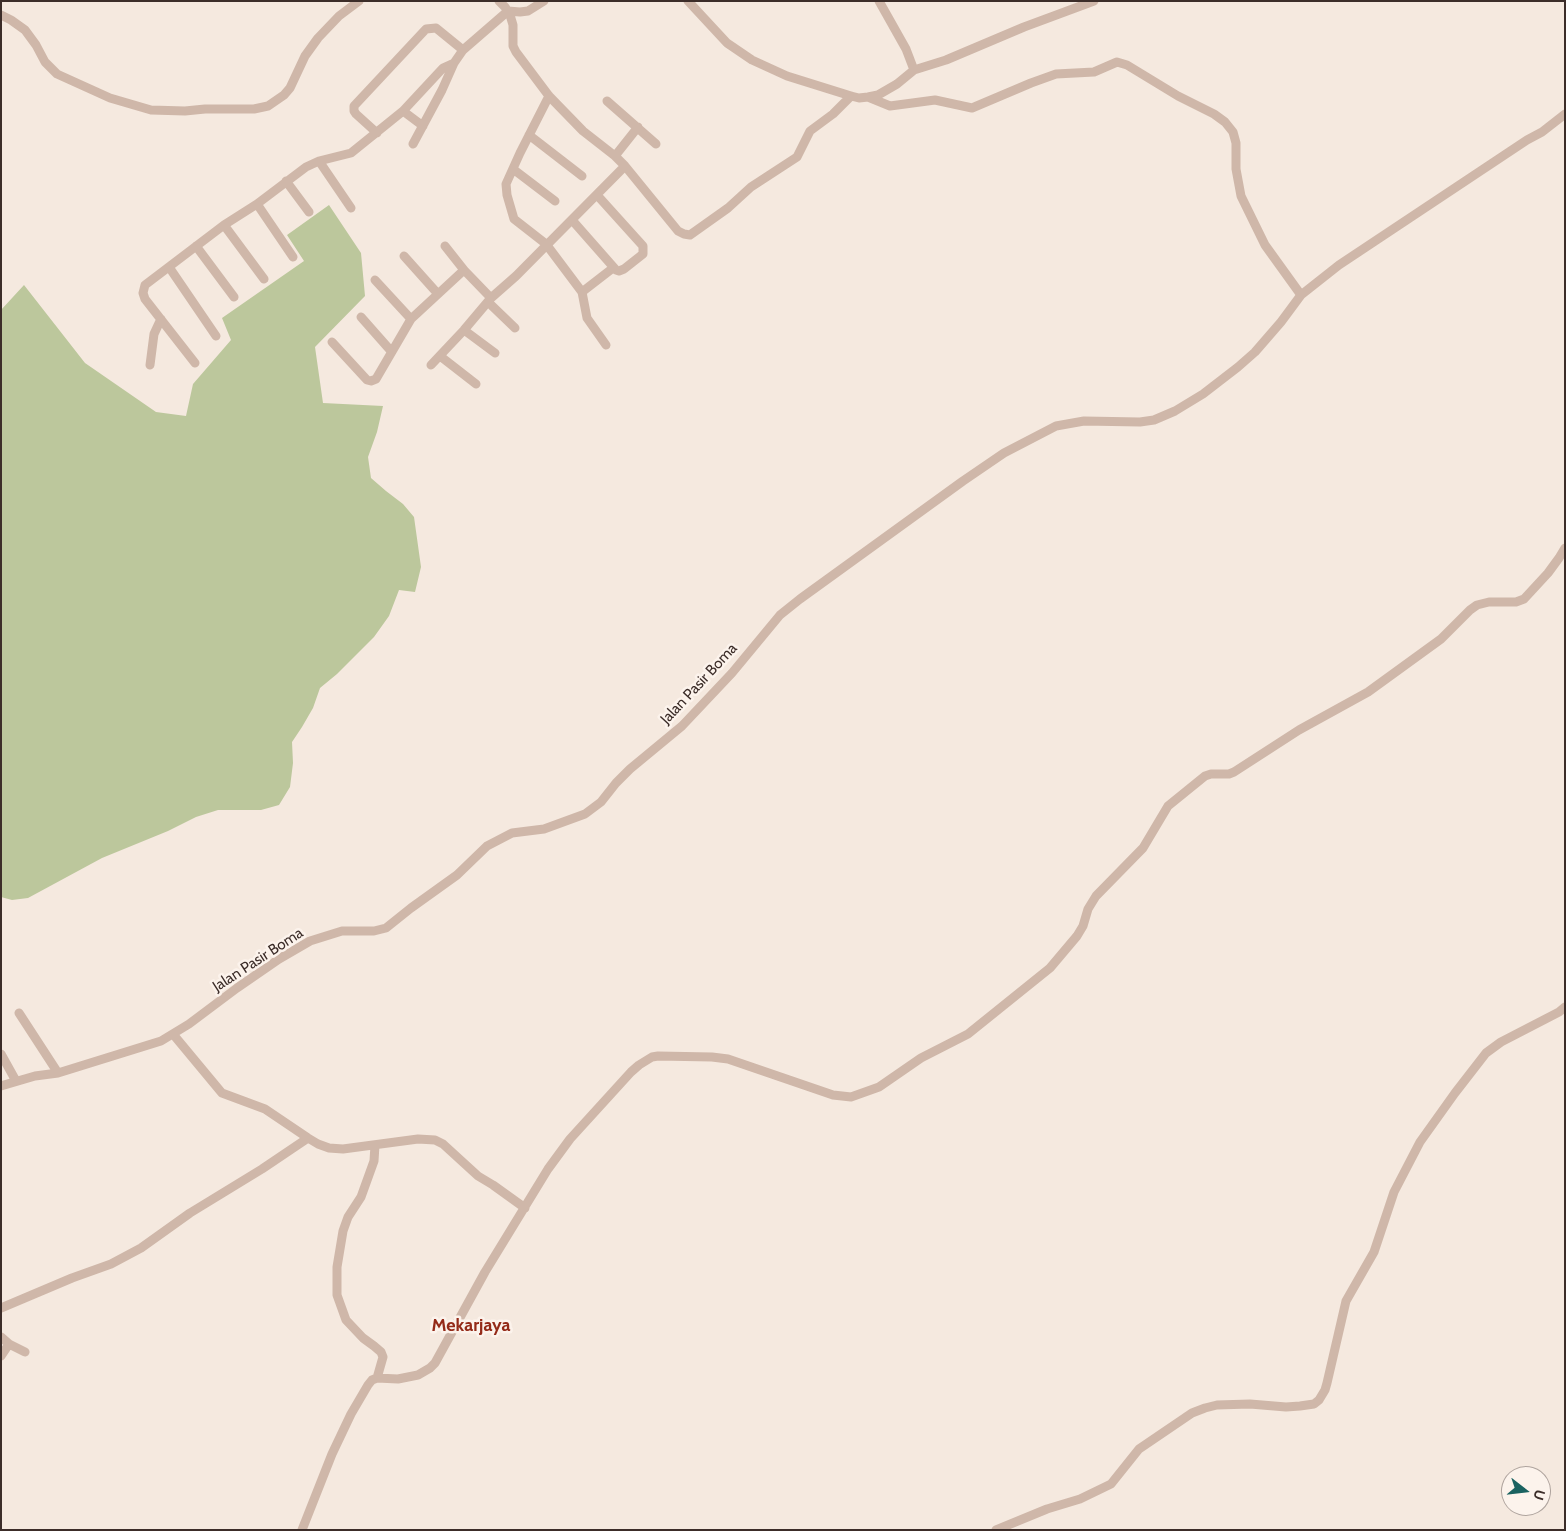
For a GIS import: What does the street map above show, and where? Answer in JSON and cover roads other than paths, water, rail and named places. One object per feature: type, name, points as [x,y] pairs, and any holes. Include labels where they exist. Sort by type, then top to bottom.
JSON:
[{"type":"street","points":[[1,15],[25,30],[45,62],[57,74],[110,98],[151,110],[254,109],[268,106],[284,96],[290,88],[305,56],[318,38],[339,16],[359,1]]},
{"type":"street","points":[[499,1],[508,11],[513,25],[512,43],[516,52],[549,96],[583,131],[625,166],[678,231],[690,234],[728,208],[751,187],[797,157],[810,131],[833,114],[851,96]]},
{"type":"street","points":[[413,144],[454,63],[464,50],[508,11],[520,12],[528,10],[544,1]]},
{"type":"street","points":[[688,1],[726,43],[740,54],[787,76],[851,96],[868,98],[890,106],[936,100],[972,108],[1056,74],[1094,72],[1117,62],[1127,65],[1178,96],[1214,114],[1225,122],[1233,132],[1236,143],[1236,169],[1241,196],[1265,246],[1301,295]]},
{"type":"street","points":[[879,1],[906,49],[914,70]]},
{"type":"street","points":[[868,98],[878,95],[897,84],[914,70],[946,60],[1024,27],[1094,1]]},
{"type":"street","points":[[377,133],[356,114],[354,106],[426,29],[436,28],[464,50]]},
{"type":"street","points":[[195,363],[145,299],[143,289],[145,285],[224,225],[257,204],[306,167],[319,161],[351,153],[403,111],[443,68],[454,63]]},
{"type":"street","points":[[549,96],[506,184],[506,190],[513,216],[546,244],[582,292],[587,318],[606,345]]},
{"type":"street","points":[[607,101],[656,144]]},
{"type":"street","points":[[403,111],[423,126]]},
{"type":"street","name":"Jalan Pasir Boma","points":[[1,1086],[35,1076],[58,1073],[161,1041],[189,1024],[279,959],[310,941],[342,931],[374,931],[386,928],[457,875],[487,846],[512,833],[538,830],[586,814],[594,809],[630,769],[682,726],[732,673],[780,615],[963,481],[1004,453],[1056,426],[1084,421],[1140,422],[1154,420],[1175,411],[1203,394],[1255,352],[1301,295],[1339,265],[1527,140],[1542,132],[1565,114]]},
{"type":"street","points":[[615,156],[638,127]]},
{"type":"street","points":[[529,135],[582,176]]},
{"type":"street","points":[[319,161],[351,208]]},
{"type":"street","points":[[431,365],[489,300],[516,276],[625,166]]},
{"type":"street","points":[[513,170],[555,201]]},
{"type":"street","points":[[286,181],[309,212]]},
{"type":"street","points":[[572,220],[613,268],[619,271],[643,254],[643,246],[597,195]]},
{"type":"street","points":[[257,204],[293,257]]},
{"type":"street","points":[[224,225],[264,279]]},
{"type":"street","points":[[196,246],[234,297]]},
{"type":"street","points":[[445,246],[489,300],[515,328]]},
{"type":"street","points":[[404,256],[438,294]]},
{"type":"street","points":[[169,267],[216,336]]},
{"type":"street","points":[[582,292],[613,268]]},
{"type":"street","points":[[332,342],[371,382],[376,378],[411,319],[464,270]]},
{"type":"street","points":[[375,280],[411,319]]},
{"type":"street","points":[[362,317],[391,351]]},
{"type":"street","points":[[150,365],[154,334],[161,319]]},
{"type":"street","points":[[464,330],[494,353]]},
{"type":"street","points":[[440,356],[476,384]]},
{"type":"street","points":[[302,1530],[332,1454],[351,1414],[368,1385],[377,1378],[407,1378],[425,1372],[435,1363],[485,1272],[548,1169],[570,1138],[630,1072],[652,1057],[704,1056],[728,1059],[833,1095],[851,1097],[879,1087],[921,1058],[968,1034],[1046,972],[1077,936],[1083,926],[1088,909],[1096,896],[1143,848],[1168,806],[1205,776],[1234,772],[1299,730],[1368,692],[1442,639],[1477,605],[1490,602],[1516,602],[1524,599],[1548,573],[1565,548]]},
{"type":"street","points":[[996,1530],[1047,1509],[1080,1499],[1111,1484],[1139,1449],[1183,1418],[1205,1408],[1217,1405],[1250,1404],[1286,1407],[1314,1404],[1319,1400],[1327,1383],[1346,1301],[1374,1252],[1394,1192],[1420,1142],[1455,1092],[1486,1053],[1501,1042],[1559,1012],[1565,1007]]},
{"type":"street","points":[[19,1013],[58,1073]]},
{"type":"street","points":[[173,1034],[222,1093],[265,1109],[308,1138],[329,1148],[343,1150],[418,1138],[435,1140],[478,1176],[525,1208]]},
{"type":"street","points":[[1,1054],[16,1081]]},
{"type":"street","points":[[1,1308],[111,1264],[141,1248],[190,1213],[262,1170],[308,1138]]},
{"type":"street","points":[[375,1145],[374,1161],[361,1197],[348,1216],[343,1231],[339,1250],[337,1295],[346,1320],[363,1338],[381,1352],[383,1357],[377,1378]]},
{"type":"street","points":[[1,1337],[9,1344],[25,1352]]},
{"type":"street","points":[[1,1356],[9,1344]]},
{"type":"district","name":"Mekarjaya","points":[[471,1326]]}]
